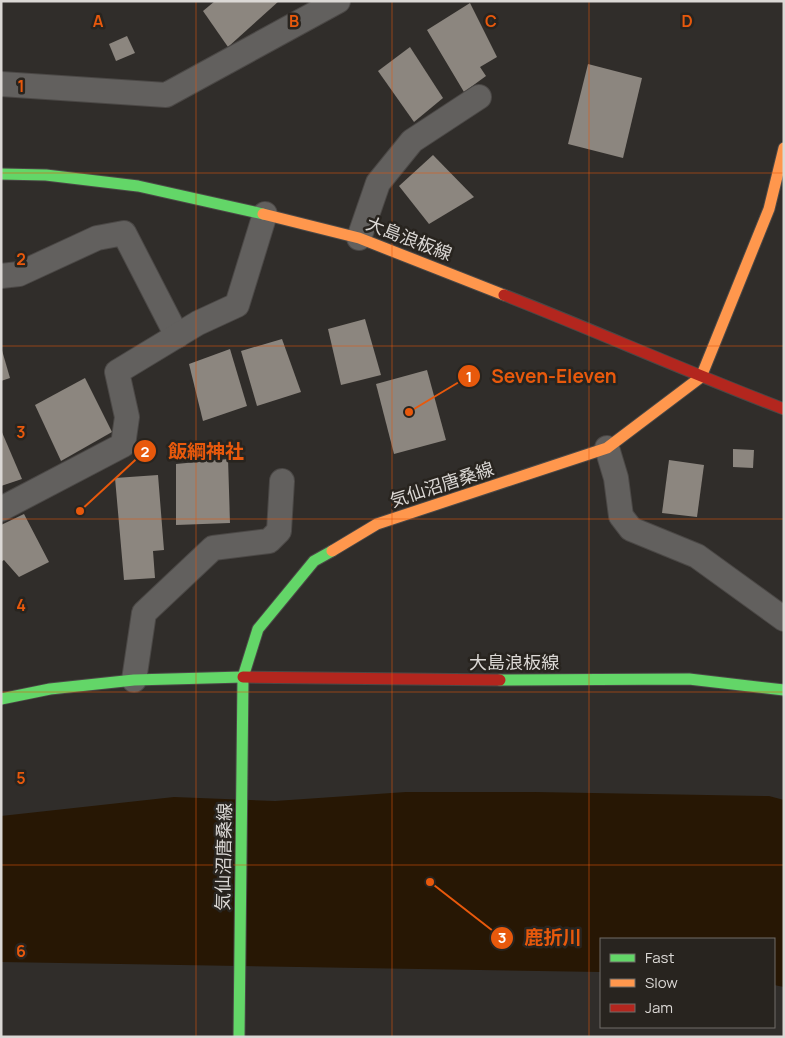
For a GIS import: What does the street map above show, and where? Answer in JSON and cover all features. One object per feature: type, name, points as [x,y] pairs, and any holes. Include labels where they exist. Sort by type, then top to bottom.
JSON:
[{"type":"main road","points":[[701,377],[769,209],[784,148]]},
{"type":"main road","name":"大島浪板線","points":[[1,174],[46,175],[138,186],[265,214],[359,238],[600,333],[701,377],[784,409]]},
{"type":"main road","name":"気仙沼唐桑線","points":[[239,1037],[243,678],[258,629],[314,561],[377,524],[607,448],[701,377]]},
{"type":"main road","name":"大島浪板線","points":[[243,678],[544,681],[689,679],[784,690]]},
{"type":"main road","points":[[1,698],[50,689],[134,680],[243,678]]},
{"type":"street","points":[[1,84],[166,95],[338,1]]},
{"type":"street","points":[[359,238],[378,183],[412,141],[479,97]]},
{"type":"street","points":[[1,509],[123,445],[127,417],[117,372],[198,324],[237,305],[265,214]]},
{"type":"street","points":[[1,276],[19,274],[97,238],[124,233],[177,336]]},
{"type":"street","points":[[607,448],[616,478],[621,516],[631,529],[697,556],[784,619]]},
{"type":"street","points":[[134,680],[144,613],[213,548],[269,542],[279,531],[282,481]]},
{"type":"shaded area","points":[[406,792],[769,796],[784,800],[784,987],[775,985],[775,938],[600,938],[600,972],[1,962],[1,816],[174,797],[275,801]]},
{"type":"building","points":[[215,1],[279,1],[228,47],[203,11]]},
{"type":"building","points":[[470,3],[497,57],[480,67],[486,76],[464,92],[427,30]]},
{"type":"building","points":[[127,36],[135,53],[116,61],[109,44]]},
{"type":"building","points":[[410,47],[443,98],[414,122],[378,71]]},
{"type":"building","points":[[588,64],[642,78],[623,158],[568,144]]},
{"type":"building","points":[[433,155],[474,197],[429,224],[399,186]]},
{"type":"building","points":[[365,319],[381,375],[341,385],[328,329]]},
{"type":"building","points":[[282,339],[301,392],[257,406],[241,351]]},
{"type":"building","points":[[1,347],[10,378],[1,381]]},
{"type":"building","points":[[230,349],[247,406],[203,421],[189,364]]},
{"type":"building","points":[[427,370],[446,440],[394,454],[376,384]]},
{"type":"building","points":[[85,378],[112,432],[61,461],[35,405]]},
{"type":"building","points":[[1,430],[22,479],[1,486]]},
{"type":"building","points":[[733,449],[754,450],[753,468],[733,467]]},
{"type":"building","points":[[228,459],[230,523],[176,525],[176,464]]},
{"type":"building","points":[[669,460],[704,465],[697,517],[662,513]]},
{"type":"building","points":[[158,475],[164,550],[153,551],[155,578],[124,580],[115,478]]},
{"type":"building","points":[[24,514],[49,562],[19,577],[4,560],[1,562],[1,525]]},
{"type":"traffic: fast","points":[[1,174],[46,175],[138,186],[263,214]]},
{"type":"traffic: fast","points":[[239,1037],[243,677],[258,629],[314,561],[332,551]]},
{"type":"traffic: fast","points":[[1,699],[50,689],[134,680],[243,677]]},
{"type":"traffic: fast","points":[[500,680],[689,679],[784,690]]},
{"type":"traffic: slow","points":[[701,377],[769,209],[784,148]]},
{"type":"traffic: slow","points":[[263,214],[359,238],[504,295]]},
{"type":"traffic: slow","points":[[332,551],[377,524],[607,448],[701,377]]},
{"type":"traffic: jam","points":[[504,295],[784,409]]},
{"type":"traffic: jam","points":[[243,677],[500,680]]},
{"type":"place","name":"Seven-Eleven","points":[[409,412]]},
{"type":"place","name":"飯綱神社","points":[[80,511]]},
{"type":"place","name":"鹿折川","points":[[430,882]]}]
